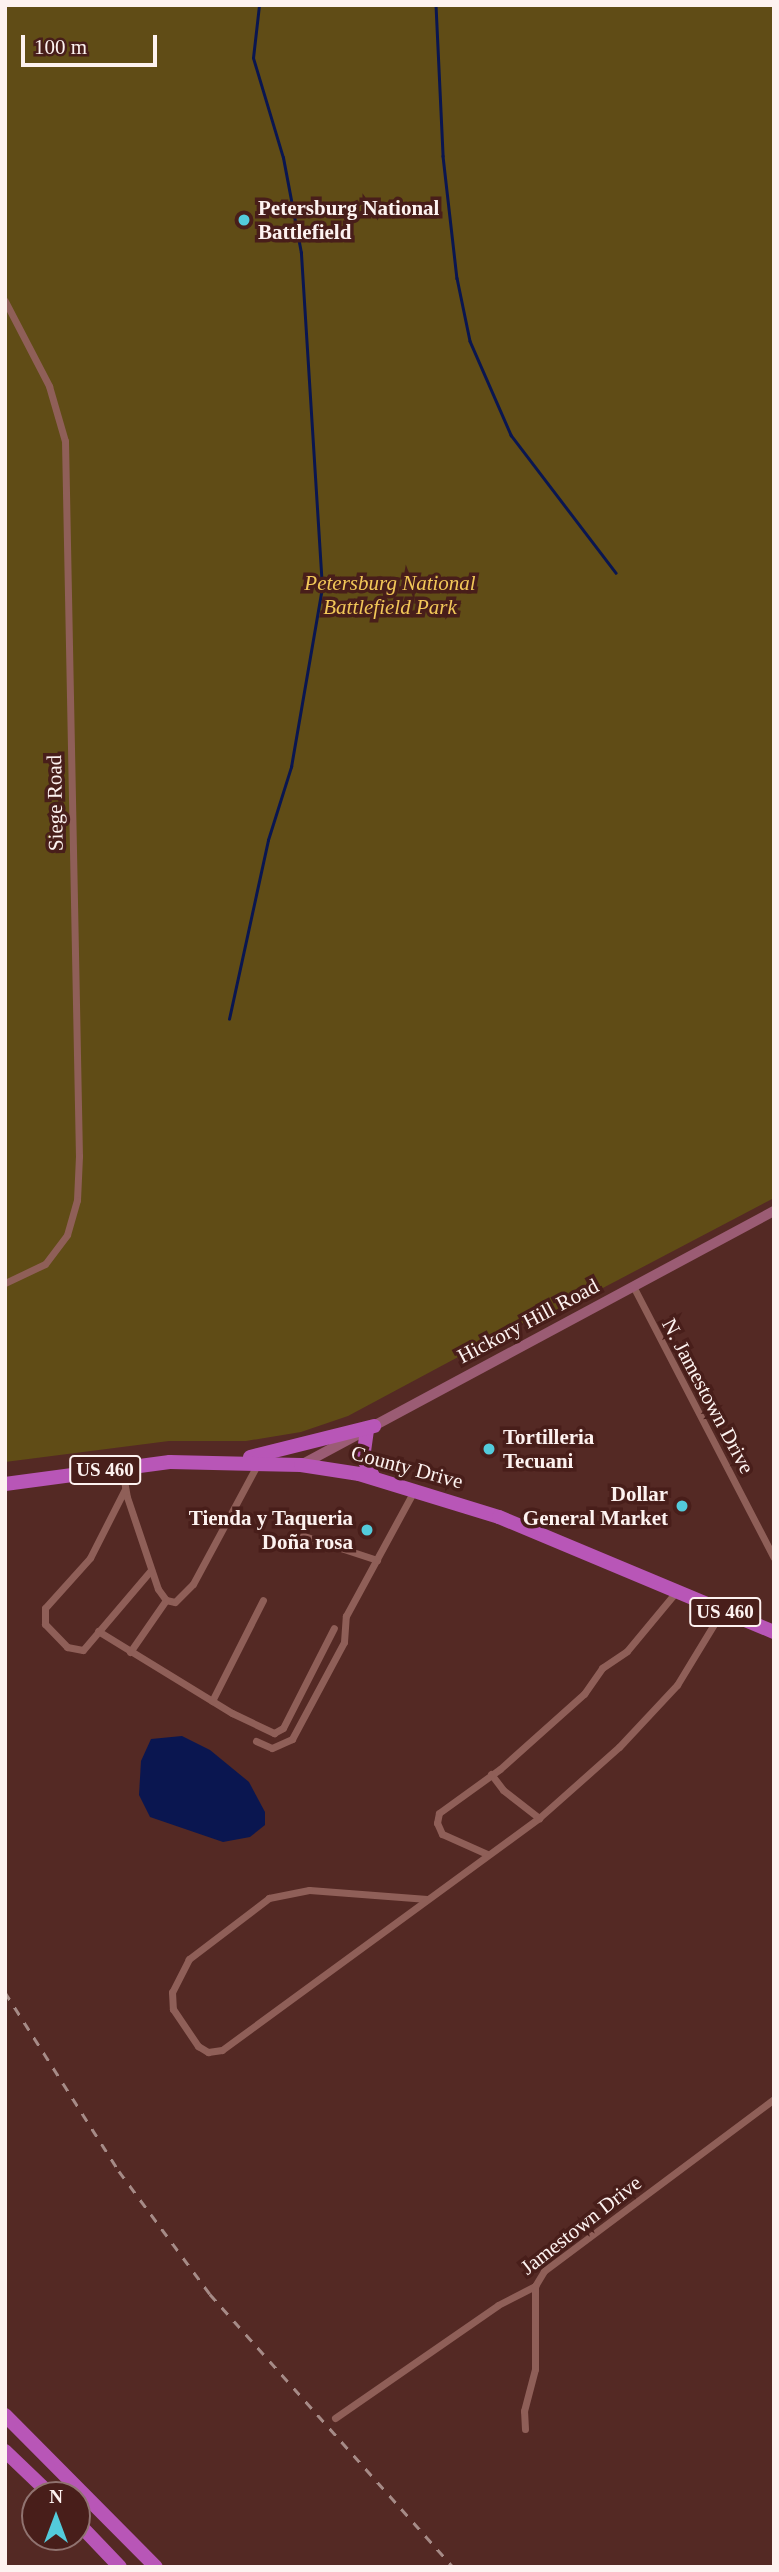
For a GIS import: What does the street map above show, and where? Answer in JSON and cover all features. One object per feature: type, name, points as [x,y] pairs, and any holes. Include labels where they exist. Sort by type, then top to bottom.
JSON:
[{"type":"highway","points":[[230,1462],[370,1428],[363,1458],[374,1478]]},
{"type":"highway","name":"County Drive","points":[[5,1484],[121,1468],[230,1462],[302,1465],[374,1478],[416,1488],[499,1517],[774,1632]]},
{"type":"highway","points":[[5,2415],[156,2567]]},
{"type":"highway","points":[[5,2451],[36,2481]]},
{"type":"highway","points":[[91,2537],[120,2567]]},
{"type":"street","name":"Siege Road","points":[[5,301],[49,386],[66,448],[79,1156],[77,1200],[67,1236],[45,1264],[5,1283]]},
{"type":"street","name":"Hickory Hill Road","points":[[302,1465],[774,1211]]},
{"type":"street","name":"N. Jamestown Drive","points":[[634,1286],[774,1558]]},
{"type":"street","points":[[166,1600],[181,1599],[193,1584],[258,1463]]},
{"type":"street","points":[[121,1468],[151,1570],[166,1600]]},
{"type":"street","points":[[256,1741],[272,1748],[292,1739],[344,1642],[345,1616],[416,1488]]},
{"type":"street","points":[[125,1489],[90,1558],[43,1614],[50,1632],[75,1650],[83,1650],[151,1570]]},
{"type":"street","points":[[282,1546],[290,1538],[304,1536],[377,1560]]},
{"type":"street","points":[[487,1854],[442,1834],[436,1823],[449,1804],[491,1774],[584,1694],[602,1668],[626,1651],[676,1592]]},
{"type":"street","points":[[130,1652],[166,1600]]},
{"type":"street","points":[[212,1701],[263,1600]]},
{"type":"street","points":[[426,1899],[309,1890],[269,1898],[189,1959],[172,1992],[173,2009],[198,2046],[208,2052],[222,2050],[539,1818],[619,1747],[677,1685],[722,1611]]},
{"type":"street","points":[[99,1630],[130,1652],[266,1732],[279,1731],[334,1628]]},
{"type":"street","points":[[491,1774],[503,1790],[539,1818]]},
{"type":"street","name":"Jamestown Drive","points":[[335,2418],[498,2305],[535,2286],[544,2271],[774,2099]]},
{"type":"street","points":[[525,2429],[524,2412],[535,2369],[535,2286]]},
{"type":"green space","name":"Petersburg National Battlefield Park","points":[[5,5],[774,5],[774,1198],[561,1310],[518,1325],[348,1416],[301,1432],[246,1441],[169,1441],[5,1462]]},
{"type":"shaded area","points":[[182,1736],[210,1750],[249,1782],[265,1812],[265,1825],[250,1837],[223,1842],[150,1817],[139,1795],[141,1761],[151,1739]]},
{"type":"waterway","points":[[229,1019],[268,840],[291,767],[322,588],[301,253],[283,158],[253,58],[259,5]]},
{"type":"waterway","points":[[436,5],[443,156],[457,278],[470,341],[511,435],[616,573]]},
{"type":"railway","points":[[5,1992],[119,2171],[210,2294],[453,2567]]},
{"type":"place","name":"Petersburg National Battlefield","points":[[244,220]]},
{"type":"place","name":"Tortilleria Tecuani","points":[[489,1449]]},
{"type":"place","name":"Dollar General Market","points":[[682,1506]]},
{"type":"place","name":"Tienda y Taqueria Doña rosa","points":[[367,1530]]}]
